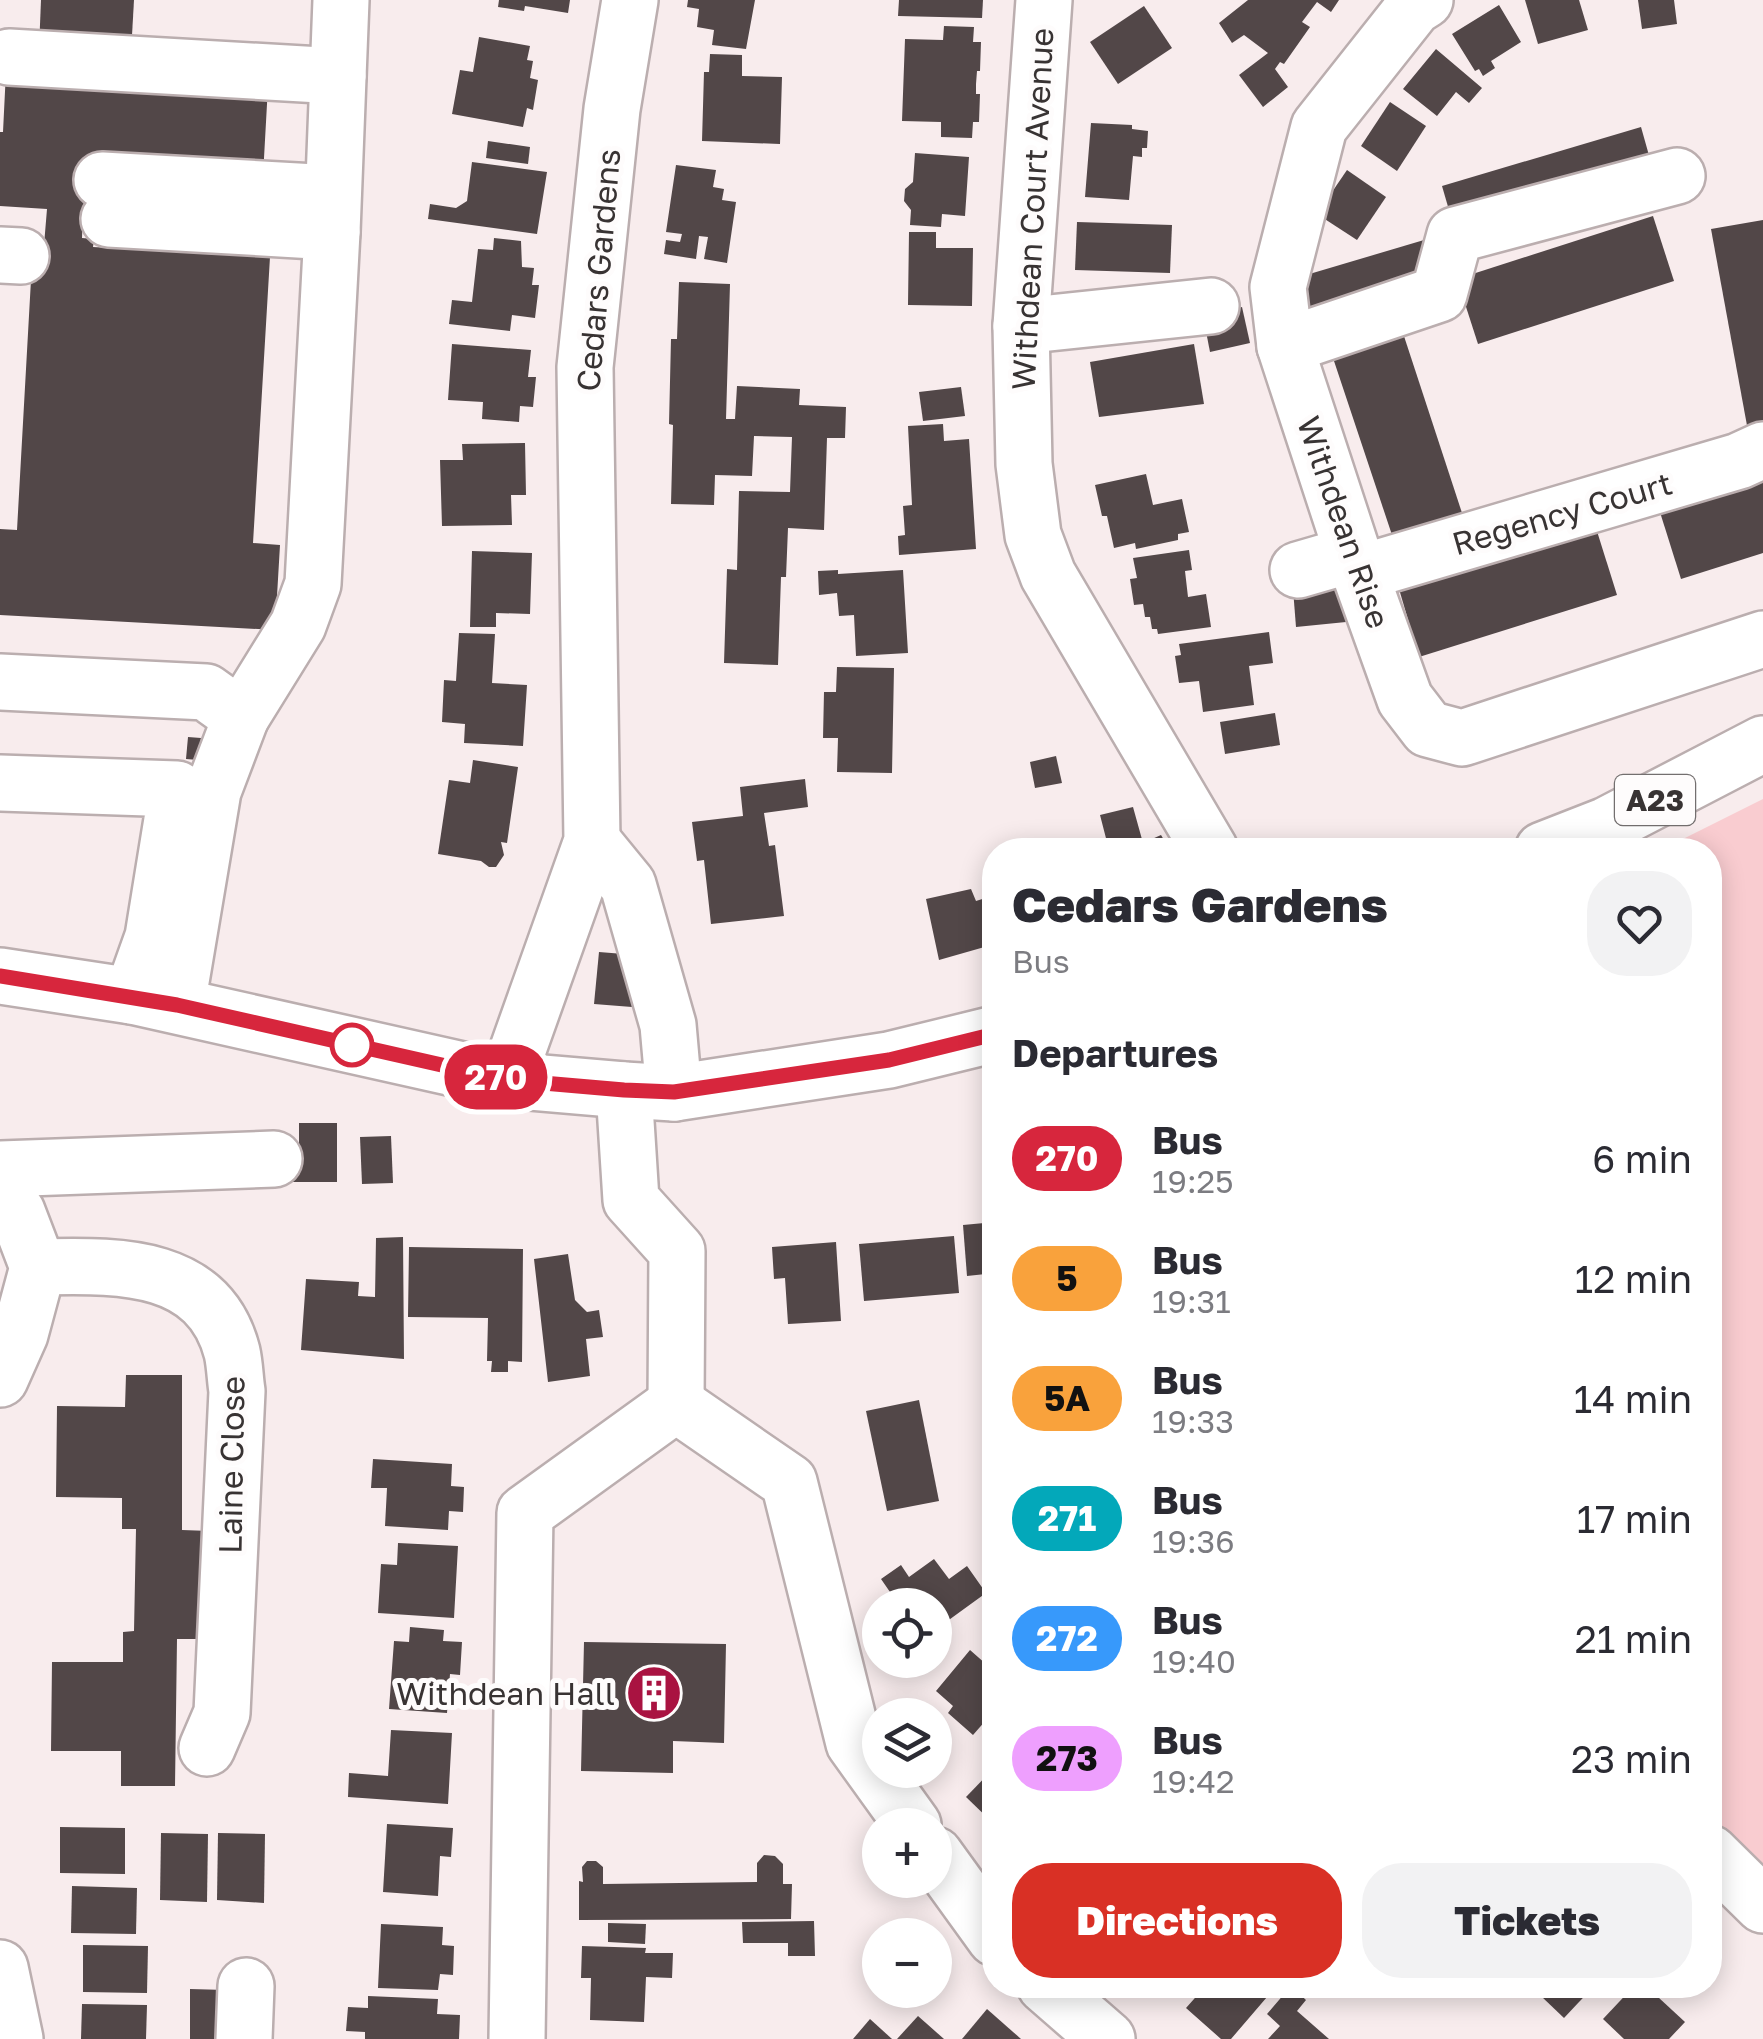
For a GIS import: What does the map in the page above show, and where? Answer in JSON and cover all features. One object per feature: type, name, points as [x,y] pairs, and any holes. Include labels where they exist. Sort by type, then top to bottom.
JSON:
[{"type":"main road","points":[[155,1000],[214,791],[241,717],[298,625],[312,584],[333,212],[340,0]]},
{"type":"main road","name":"Cedars Gardens","points":[[508,1080],[592,842],[585,368],[612,109],[630,0]]},
{"type":"main road","name":"Withdean Court Avenue","points":[[1044,0],[1020,326],[1024,464],[1032,535],[1048,575],[1203,838]]},
{"type":"main road","name":"Withdean Rise","points":[[1425,0],[1414,7],[1320,127],[1278,287],[1285,346],[1405,698],[1428,728],[1462,738],[1763,639]]},
{"type":"main road","points":[[9,57],[338,76]]},
{"type":"main road","points":[[1285,346],[1438,294],[1455,235],[1676,176]]},
{"type":"main road","points":[[106,199],[333,212]]},
{"type":"main road","points":[[1020,326],[1211,306]]},
{"type":"main road","name":"Regency Court","points":[[1298,570],[1357,564],[1739,461],[1763,450]]},
{"type":"main road","points":[[0,682],[206,692],[241,717]]},
{"type":"main road","name":"A23","points":[[1574,838],[1763,744]]},
{"type":"main road","points":[[0,783],[177,789],[153,937],[155,1000]]},
{"type":"main road","points":[[592,842],[628,885],[668,1025],[649,1091],[631,1200],[677,1250],[676,1404]]},
{"type":"main road","points":[[0,976],[155,1000],[508,1080],[649,1091],[889,1060],[982,1037]]},
{"type":"main road","points":[[0,1169],[274,1160]]},
{"type":"main road","points":[[0,1190],[18,1212],[38,1267],[20,1334],[0,1380]]},
{"type":"main road","name":"Laine Close","points":[[38,1267],[119,1266],[161,1274],[197,1296],[219,1322],[232,1352],[236,1391],[222,1713],[208,1748]]},
{"type":"main road","points":[[517,2039],[525,1513],[676,1404]]},
{"type":"main road","points":[[676,1404],[789,1482],[854,1743],[901,1808]]},
{"type":"main road","points":[[1722,1865],[1763,1905]]},
{"type":"main road","points":[[952,1879],[982,1920]]},
{"type":"main road","points":[[0,1968],[15,2039]]},
{"type":"main road","points":[[244,2039],[246,1986]]},
{"type":"main road","points":[[1060,1998],[1107,2039]]},
{"type":"shaded area","points":[[1763,799],[1763,1899],[1722,1862],[1722,838],[1685,838]]},
{"type":"building","points":[[41,0],[134,0],[131,53],[39,49]]},
{"type":"building","points":[[499,0],[570,0],[568,13],[525,6],[524,11],[498,7]]},
{"type":"building","points":[[688,0],[755,0],[746,49],[712,45],[714,30],[697,27],[699,9],[687,7]]},
{"type":"building","points":[[899,0],[983,0],[982,18],[898,16]]},
{"type":"building","points":[[1248,0],[1339,0],[1331,12],[1317,2],[1302,22],[1310,27],[1284,64],[1280,62],[1275,69],[1288,87],[1263,107],[1239,75],[1268,53],[1244,35],[1232,43],[1219,23]]},
{"type":"building","points":[[1525,0],[1579,0],[1588,30],[1538,44]]},
{"type":"building","points":[[1638,0],[1674,0],[1677,24],[1642,29]]},
{"type":"building","points":[[1499,5],[1521,42],[1491,61],[1495,68],[1483,76],[1479,69],[1475,71],[1452,34]]},
{"type":"building","points":[[1144,6],[1172,48],[1118,84],[1090,42]]},
{"type":"building","points":[[944,26],[974,27],[973,42],[981,42],[976,84],[976,94],[980,94],[979,122],[973,122],[972,138],[941,137],[941,122],[902,121],[905,39],[943,40]]},
{"type":"building","points":[[479,37],[530,46],[530,78],[538,80],[533,110],[527,108],[523,127],[452,114],[460,70],[473,72]]},
{"type":"building","points":[[1436,49],[1482,88],[1469,103],[1456,92],[1437,116],[1403,89]]},
{"type":"building","points":[[710,54],[742,55],[742,76],[782,77],[780,144],[702,141],[704,72],[709,72]]},
{"type":"building","points":[[6,71],[268,86],[263,176],[83,210],[82,238],[94,239],[93,247],[127,249],[128,236],[168,238],[167,251],[270,257],[253,543],[280,545],[275,630],[0,615],[0,529],[17,530],[33,244],[44,245],[47,209],[0,206],[0,132]]},
{"type":"building","points":[[1390,102],[1426,126],[1397,171],[1361,146]]},
{"type":"building","points":[[1091,123],[1132,125],[1132,129],[1148,131],[1142,157],[1133,156],[1129,200],[1085,197]]},
{"type":"building","points":[[1641,127],[1650,159],[1451,217],[1442,186]]},
{"type":"building","points":[[488,141],[530,147],[528,164],[486,158]]},
{"type":"building","points":[[915,153],[969,157],[965,216],[942,214],[941,227],[910,225],[911,210],[904,201],[905,189],[913,182]]},
{"type":"building","points":[[472,162],[547,172],[537,234],[428,219],[430,204],[456,208],[467,201]]},
{"type":"building","points":[[676,165],[716,170],[713,187],[724,189],[722,200],[736,202],[727,263],[704,259],[708,237],[699,236],[696,259],[664,254],[666,240],[680,242],[682,234],[666,232]]},
{"type":"building","points":[[1347,170],[1386,197],[1357,240],[1317,214]]},
{"type":"building","points":[[1653,216],[1674,281],[1478,344],[1457,279]]},
{"type":"building","points":[[1763,220],[1763,428],[1748,431],[1711,229]]},
{"type":"building","points":[[1077,222],[1172,225],[1170,273],[1075,270]]},
{"type":"building","points":[[909,232],[936,232],[936,248],[973,248],[972,306],[908,305]]},
{"type":"building","points":[[494,238],[521,241],[522,267],[534,268],[532,285],[539,285],[535,318],[512,315],[510,331],[449,324],[452,300],[472,302],[478,249],[493,250]]},
{"type":"building","points":[[1424,240],[1435,280],[1308,318],[1296,278]]},
{"type":"building","points":[[679,282],[730,284],[726,419],[735,419],[737,386],[800,389],[799,405],[846,407],[845,438],[827,438],[824,530],[788,528],[786,577],[781,577],[778,665],[724,663],[727,569],[737,570],[739,491],[790,492],[792,437],[754,436],[752,476],[715,475],[714,505],[671,504],[671,339],[677,339]]},
{"type":"building","points":[[1242,307],[1250,343],[1210,352],[1203,316]]},
{"type":"building","points":[[1401,327],[1463,516],[1394,541],[1330,349]]},
{"type":"building","points":[[452,344],[531,350],[528,377],[536,377],[533,407],[520,406],[519,422],[482,419],[483,402],[448,400]]},
{"type":"building","points":[[1194,344],[1204,404],[1099,417],[1090,362]]},
{"type":"building","points":[[961,387],[965,416],[923,421],[919,392]]},
{"type":"building","points":[[943,424],[944,441],[969,439],[976,549],[899,555],[898,536],[905,535],[903,506],[912,505],[908,426]]},
{"type":"building","points":[[525,443],[526,495],[511,495],[512,525],[442,526],[440,460],[463,460],[462,444]]},
{"type":"building","points":[[1146,474],[1153,505],[1182,499],[1189,532],[1178,534],[1178,540],[1136,549],[1135,543],[1114,548],[1095,485]]},
{"type":"building","points":[[1763,476],[1763,553],[1681,579],[1659,509]]},
{"type":"building","points":[[1596,528],[1617,595],[1419,657],[1399,589]]},
{"type":"building","points":[[1189,550],[1192,570],[1185,571],[1188,597],[1206,594],[1211,627],[1158,634],[1157,629],[1152,629],[1150,617],[1145,617],[1143,604],[1134,605],[1130,579],[1137,578],[1133,558]]},
{"type":"building","points":[[472,551],[532,553],[530,614],[496,613],[496,627],[470,627]]},
{"type":"building","points":[[838,570],[838,574],[903,570],[908,653],[856,656],[854,615],[839,616],[837,593],[819,595],[818,571]]},
{"type":"building","points":[[1342,585],[1346,622],[1296,627],[1293,589]]},
{"type":"building","points":[[1269,632],[1273,663],[1249,666],[1254,705],[1203,712],[1199,681],[1179,683],[1175,656],[1181,655],[1179,644]]},
{"type":"building","points":[[459,633],[495,634],[492,683],[527,685],[523,746],[464,743],[465,724],[442,722],[444,680],[456,681]]},
{"type":"building","points":[[837,667],[894,668],[892,773],[837,772],[838,738],[823,738],[824,692],[836,692]]},
{"type":"building","points":[[1275,713],[1280,745],[1225,754],[1220,722]]},
{"type":"building","points":[[188,737],[201,738],[198,760],[186,759]]},
{"type":"building","points":[[1056,756],[1062,783],[1035,788],[1030,762]]},
{"type":"building","points":[[473,760],[518,767],[507,843],[501,842],[504,855],[496,867],[438,854],[449,780],[470,783]]},
{"type":"building","points":[[805,779],[808,807],[764,813],[769,846],[775,845],[784,916],[711,924],[704,860],[697,861],[692,822],[743,816],[740,787]]},
{"type":"building","points":[[1133,807],[1142,838],[1106,838],[1100,815]]},
{"type":"building","points":[[971,889],[976,901],[982,899],[982,948],[939,960],[926,899]]},
{"type":"building","points":[[599,952],[636,955],[632,1007],[594,1004]]},
{"type":"building","points":[[299,1123],[337,1123],[337,1182],[287,1182],[299,1152]]},
{"type":"building","points":[[391,1136],[393,1183],[362,1184],[360,1137]]},
{"type":"building","points":[[982,1223],[982,1274],[967,1276],[963,1225]]},
{"type":"building","points":[[954,1236],[959,1293],[864,1301],[859,1244]]},
{"type":"building","points":[[403,1237],[404,1359],[301,1350],[306,1279],[359,1282],[358,1296],[375,1297],[376,1238]]},
{"type":"building","points":[[836,1242],[841,1321],[788,1324],[785,1278],[774,1279],[772,1247]]},
{"type":"building","points":[[409,1247],[523,1249],[522,1362],[508,1361],[508,1372],[491,1372],[492,1361],[487,1361],[488,1318],[408,1317]]},
{"type":"building","points":[[568,1254],[575,1300],[587,1312],[599,1310],[603,1337],[586,1339],[590,1376],[548,1382],[534,1259]]},
{"type":"building","points":[[126,1375],[182,1375],[182,1530],[210,1531],[209,1639],[177,1639],[175,1786],[121,1786],[121,1751],[51,1751],[52,1662],[123,1662],[123,1632],[134,1631],[136,1529],[122,1529],[122,1498],[56,1497],[57,1406],[125,1407]]},
{"type":"building","points":[[919,1400],[939,1501],[887,1511],[866,1411]]},
{"type":"building","points":[[373,1459],[452,1464],[451,1486],[464,1487],[463,1512],[449,1511],[448,1530],[385,1526],[387,1488],[371,1488]]},
{"type":"building","points":[[398,1543],[458,1546],[454,1618],[378,1613],[381,1564],[397,1565]]},
{"type":"building","points":[[934,1559],[949,1579],[967,1566],[982,1587],[982,1596],[952,1618],[952,1588],[887,1588],[881,1579],[901,1565],[909,1577]]},
{"type":"building","points":[[410,1627],[444,1630],[443,1641],[462,1642],[460,1675],[450,1674],[447,1713],[389,1709],[394,1641],[409,1642]]},
{"type":"building","name":"Withdean Hall","points":[[584,1642],[726,1644],[724,1743],[673,1741],[673,1773],[581,1771]]},
{"type":"building","points":[[970,1650],[982,1661],[982,1725],[973,1735],[952,1717],[952,1698],[944,1698],[936,1691],[947,1678],[952,1678],[952,1672]]},
{"type":"building","points":[[391,1730],[452,1733],[448,1804],[348,1797],[349,1773],[388,1776]]},
{"type":"building","points":[[982,1780],[982,1812],[966,1797]]},
{"type":"building","points":[[387,1824],[453,1828],[451,1857],[440,1856],[438,1896],[383,1892]]},
{"type":"building","points":[[60,1827],[125,1828],[125,1874],[60,1873]]},
{"type":"building","points":[[161,1833],[208,1834],[207,1902],[160,1900]]},
{"type":"building","points":[[218,1833],[265,1834],[264,1903],[217,1900]]},
{"type":"building","points":[[764,1855],[775,1856],[783,1864],[783,1884],[792,1884],[791,1919],[579,1920],[579,1881],[583,1882],[582,1867],[587,1861],[596,1861],[603,1867],[603,1884],[757,1882],[757,1863]]},
{"type":"building","points":[[72,1886],[137,1888],[136,1934],[71,1933]]},
{"type":"building","points":[[814,1921],[815,1956],[788,1956],[788,1943],[743,1943],[742,1922]]},
{"type":"building","points":[[608,1923],[646,1924],[645,1944],[608,1942]]},
{"type":"building","points":[[381,1924],[443,1927],[442,1945],[454,1946],[453,1975],[440,1974],[438,1990],[378,1988]]},
{"type":"building","points":[[83,1945],[148,1946],[147,1993],[83,1992]]},
{"type":"building","points":[[582,1946],[673,1953],[672,1978],[646,1977],[644,2022],[590,2020],[591,1978],[581,1978]]},
{"type":"building","points":[[190,1989],[226,1990],[226,2039],[190,2039]]},
{"type":"building","points":[[368,1996],[438,1999],[437,2014],[460,2015],[459,2039],[365,2039],[365,2032],[346,2031],[348,2007],[368,2008]]},
{"type":"building","points":[[1195,1998],[1266,1998],[1231,2039],[1221,2039],[1186,2008]]},
{"type":"building","points":[[1281,1998],[1304,1998],[1297,2011],[1329,2039],[1268,2039],[1280,2026],[1267,2014]]},
{"type":"building","points":[[1543,1998],[1583,1998],[1564,2018]]},
{"type":"building","points":[[1623,1998],[1659,1998],[1685,2022],[1669,2039],[1624,2039],[1603,2019]]},
{"type":"building","points":[[82,2004],[147,2005],[146,2039],[81,2039]]},
{"type":"building","points":[[987,2009],[1021,2039],[962,2039]]},
{"type":"building","points":[[918,2016],[944,2039],[897,2039]]},
{"type":"building","points":[[870,2019],[892,2039],[853,2039]]},
{"type":"bus line","name":"270","points":[[0,976],[177,1005],[508,1080],[624,1090],[674,1092],[889,1060],[982,1037]]},
{"type":"place","name":"Withdean Hall","points":[[654,1693]]}]
